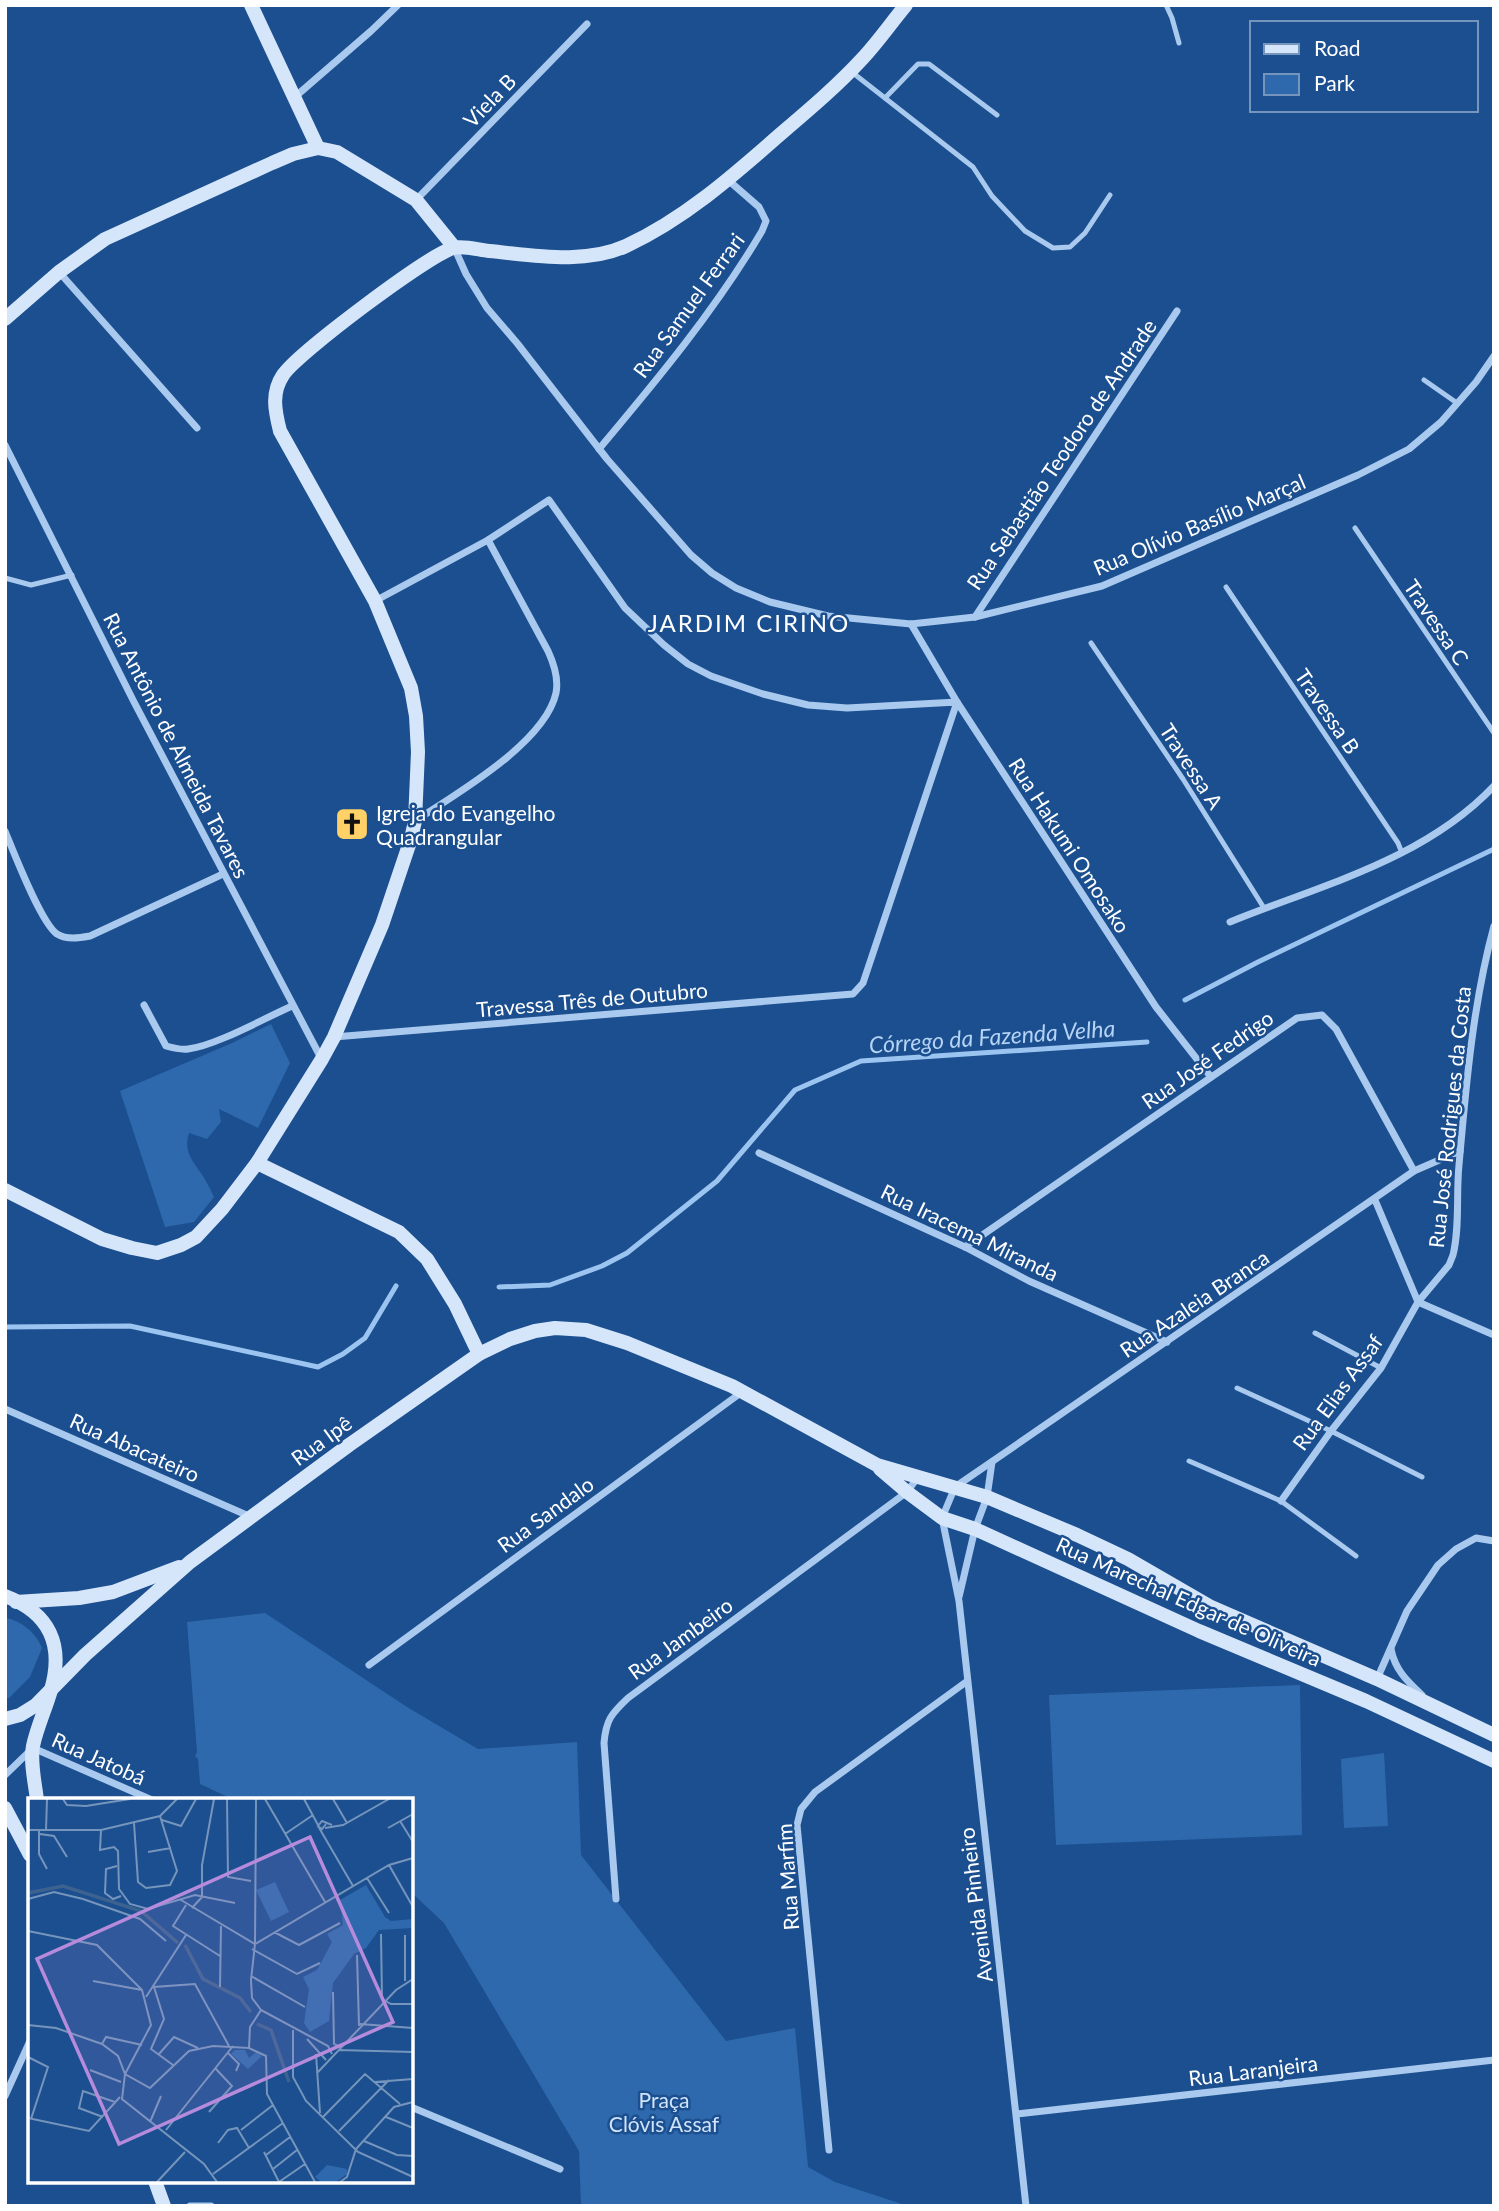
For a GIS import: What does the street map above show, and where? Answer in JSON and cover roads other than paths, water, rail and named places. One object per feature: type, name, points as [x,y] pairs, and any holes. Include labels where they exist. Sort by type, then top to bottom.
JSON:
[{"type":"main road","points":[[251,5],[296,96],[318,148]]},
{"type":"main road","points":[[5,1191],[102,1239],[157,1253],[196,1237],[222,1209],[257,1163],[322,1059],[382,925],[415,821],[418,752],[411,688],[374,601],[280,431],[275,410],[275,393],[283,375],[302,355],[426,262],[454,247],[561,257],[601,254],[624,247],[659,228],[698,204],[728,180],[850,71],[906,5]]},
{"type":"main road","points":[[5,319],[59,272],[105,239],[293,154],[318,148],[337,152],[416,200],[454,247]]},
{"type":"main road","points":[[257,1163],[399,1232],[427,1259],[455,1304],[479,1354]]},
{"type":"main road","name":"Rua Marechal Edgar de Oliveira","points":[[479,1354],[510,1339],[555,1328],[586,1330],[627,1343],[742,1392],[877,1465],[987,1497],[1128,1559],[1211,1607],[1377,1679],[1494,1735]]},
{"type":"main road","name":"Rua Ipê","points":[[5,1719],[20,1715],[36,1705],[52,1687],[190,1562],[349,1444],[479,1354]]},
{"type":"main road","name":"Rua Marechal Edgar de Oliveira","points":[[877,1465],[942,1518],[975,1529],[1199,1631],[1366,1701],[1494,1761]]},
{"type":"main road","name":"Rua Ipê","points":[[13,1602],[79,1598],[113,1592],[190,1562]]},
{"type":"main road","points":[[5,1596],[40,1618],[52,1633],[57,1653],[52,1687],[33,1748],[37,1798]]},
{"type":"main road","points":[[5,1808],[28,1851]]},
{"type":"main road","points":[[156,2183],[164,2206]]},
{"type":"street","points":[[296,96],[398,5]]},
{"type":"street","name":"Viela B","points":[[416,200],[587,24]]},
{"type":"street","name":"Rua Samuel Ferrari","points":[[599,449],[657,380],[762,231],[766,221],[759,207],[728,180]]},
{"type":"street","name":"Rua Olívio Basílio Marçal","points":[[454,247],[486,308],[517,343],[599,449],[691,555],[736,588],[770,602],[828,616],[911,624],[975,617],[1102,586],[1358,475],[1409,449],[1441,422],[1494,356]]},
{"type":"street","points":[[59,272],[197,428]]},
{"type":"street","name":"Rua Sebastião Teodoro de Andrade","points":[[975,617],[1177,312]]},
{"type":"street","name":"Rua Antônio de Almeida Tavares","points":[[5,445],[134,702],[322,1059]]},
{"type":"street","points":[[374,601],[488,540],[549,500],[625,608],[672,652],[711,676],[763,694],[808,705],[847,708],[957,702]]},
{"type":"street","points":[[415,821],[470,786],[513,752],[538,727],[557,692],[556,670],[548,651],[488,540]]},
{"type":"street","name":"Rua Hakumi Omosako","points":[[911,624],[957,702],[1156,1007],[1211,1077]]},
{"type":"street","name":"Travessa Três de Outubro","points":[[334,1037],[853,994],[863,983],[957,702]]},
{"type":"street","points":[[1230,922],[1312,892],[1402,853],[1458,818],[1494,786]]},
{"type":"street","points":[[5,831],[48,925],[63,937],[75,939],[90,936],[223,874]]},
{"type":"street","name":"Rua José Rodrigues da Costa","points":[[1418,1302],[1449,1265],[1453,1255],[1460,1151],[1473,1044],[1487,953],[1494,926]]},
{"type":"street","points":[[144,1005],[166,1046],[179,1049],[190,1049],[223,1037],[292,1006]]},
{"type":"street","name":"Rua José Fedrigo","points":[[965,1247],[1297,1018],[1322,1015],[1336,1029],[1414,1171]]},
{"type":"street","name":"Rua Azaleia Branca","points":[[955,1487],[1414,1171],[1460,1151]]},
{"type":"street","name":"Rua Iracema Miranda","points":[[759,1153],[965,1247],[1029,1281],[1167,1342]]},
{"type":"street","points":[[1375,1200],[1418,1302],[1494,1335]]},
{"type":"street","name":"Rua Elias Assaf","points":[[1281,1501],[1331,1431],[1381,1368],[1418,1302]]},
{"type":"street","name":"Rua Sandalo","points":[[369,1665],[742,1392]]},
{"type":"street","name":"Rua Abacateiro","points":[[5,1409],[251,1517]]},
{"type":"street","points":[[987,1497],[992,1462]]},
{"type":"street","name":"Rua Jambeiro","points":[[616,1899],[604,1743],[606,1724],[614,1711],[907,1492],[918,1477]]},
{"type":"street","points":[[942,1518],[955,1487]]},
{"type":"street","name":"Avenida Pinheiro","points":[[959,1601],[975,1529],[987,1497]]},
{"type":"street","name":"Avenida Pinheiro","points":[[942,1518],[959,1601],[1026,2206]]},
{"type":"street","points":[[1377,1679],[1407,1611],[1438,1566],[1456,1549],[1476,1538],[1494,1541]]},
{"type":"street","points":[[1391,1648],[1393,1662],[1402,1676],[1432,1705]]},
{"type":"street","name":"Rua Marfim","points":[[829,2150],[797,1825],[801,1809],[815,1792],[967,1682]]},
{"type":"street","points":[[5,1775],[33,1748]]},
{"type":"street","name":"Rua Jatobá","points":[[33,1748],[147,1798]]},
{"type":"street","points":[[5,2096],[28,2045]]},
{"type":"street","name":"Rua Laranjeira","points":[[1017,2114],[1494,2060]]},
{"type":"street","points":[[413,2108],[560,2169]]},
{"type":"street","points":[[190,2206],[211,2206]]},
{"type":"lane","points":[[1166,5],[1180,43]]},
{"type":"lane","points":[[885,98],[910,70],[918,64],[929,64],[998,115]]},
{"type":"lane","points":[[850,71],[974,167],[992,195],[1025,231],[1053,248],[1070,247],[1085,233],[1110,195]]},
{"type":"lane","points":[[1424,380],[1457,403]]},
{"type":"lane","name":"Travessa C","points":[[1355,528],[1494,733]]},
{"type":"lane","points":[[5,578],[31,585],[72,575]]},
{"type":"lane","name":"Travessa B","points":[[1226,587],[1398,843],[1402,853]]},
{"type":"lane","name":"Travessa A","points":[[1091,643],[1183,779],[1264,908]]},
{"type":"lane","points":[[1315,1333],[1381,1368]]},
{"type":"lane","points":[[1237,1388],[1422,1477]]},
{"type":"lane","points":[[1189,1461],[1281,1501],[1356,1556]]},
{"type":"waterway","name":"Córrego da Fazenda Velha","points":[[1185,1000],[1494,849]]},
{"type":"waterway","name":"Córrego da Fazenda Velha","points":[[499,1287],[550,1285],[602,1266],[627,1253],[717,1181],[795,1090],[861,1061],[1147,1042]]},
{"type":"waterway","name":"Córrego da Fazenda Velha","points":[[5,1327],[130,1326],[318,1367],[365,1338],[396,1286]]},
{"type":"place","name":"Igreja do Evangelho Quadrangular","points":[[352,824]]},
{"type":"district","name":"JARDIM CIRINO","points":[[749,622]]},
{"type":"park label","name":"Praça Clóvis Assaf","points":[[664,2111]]}]
